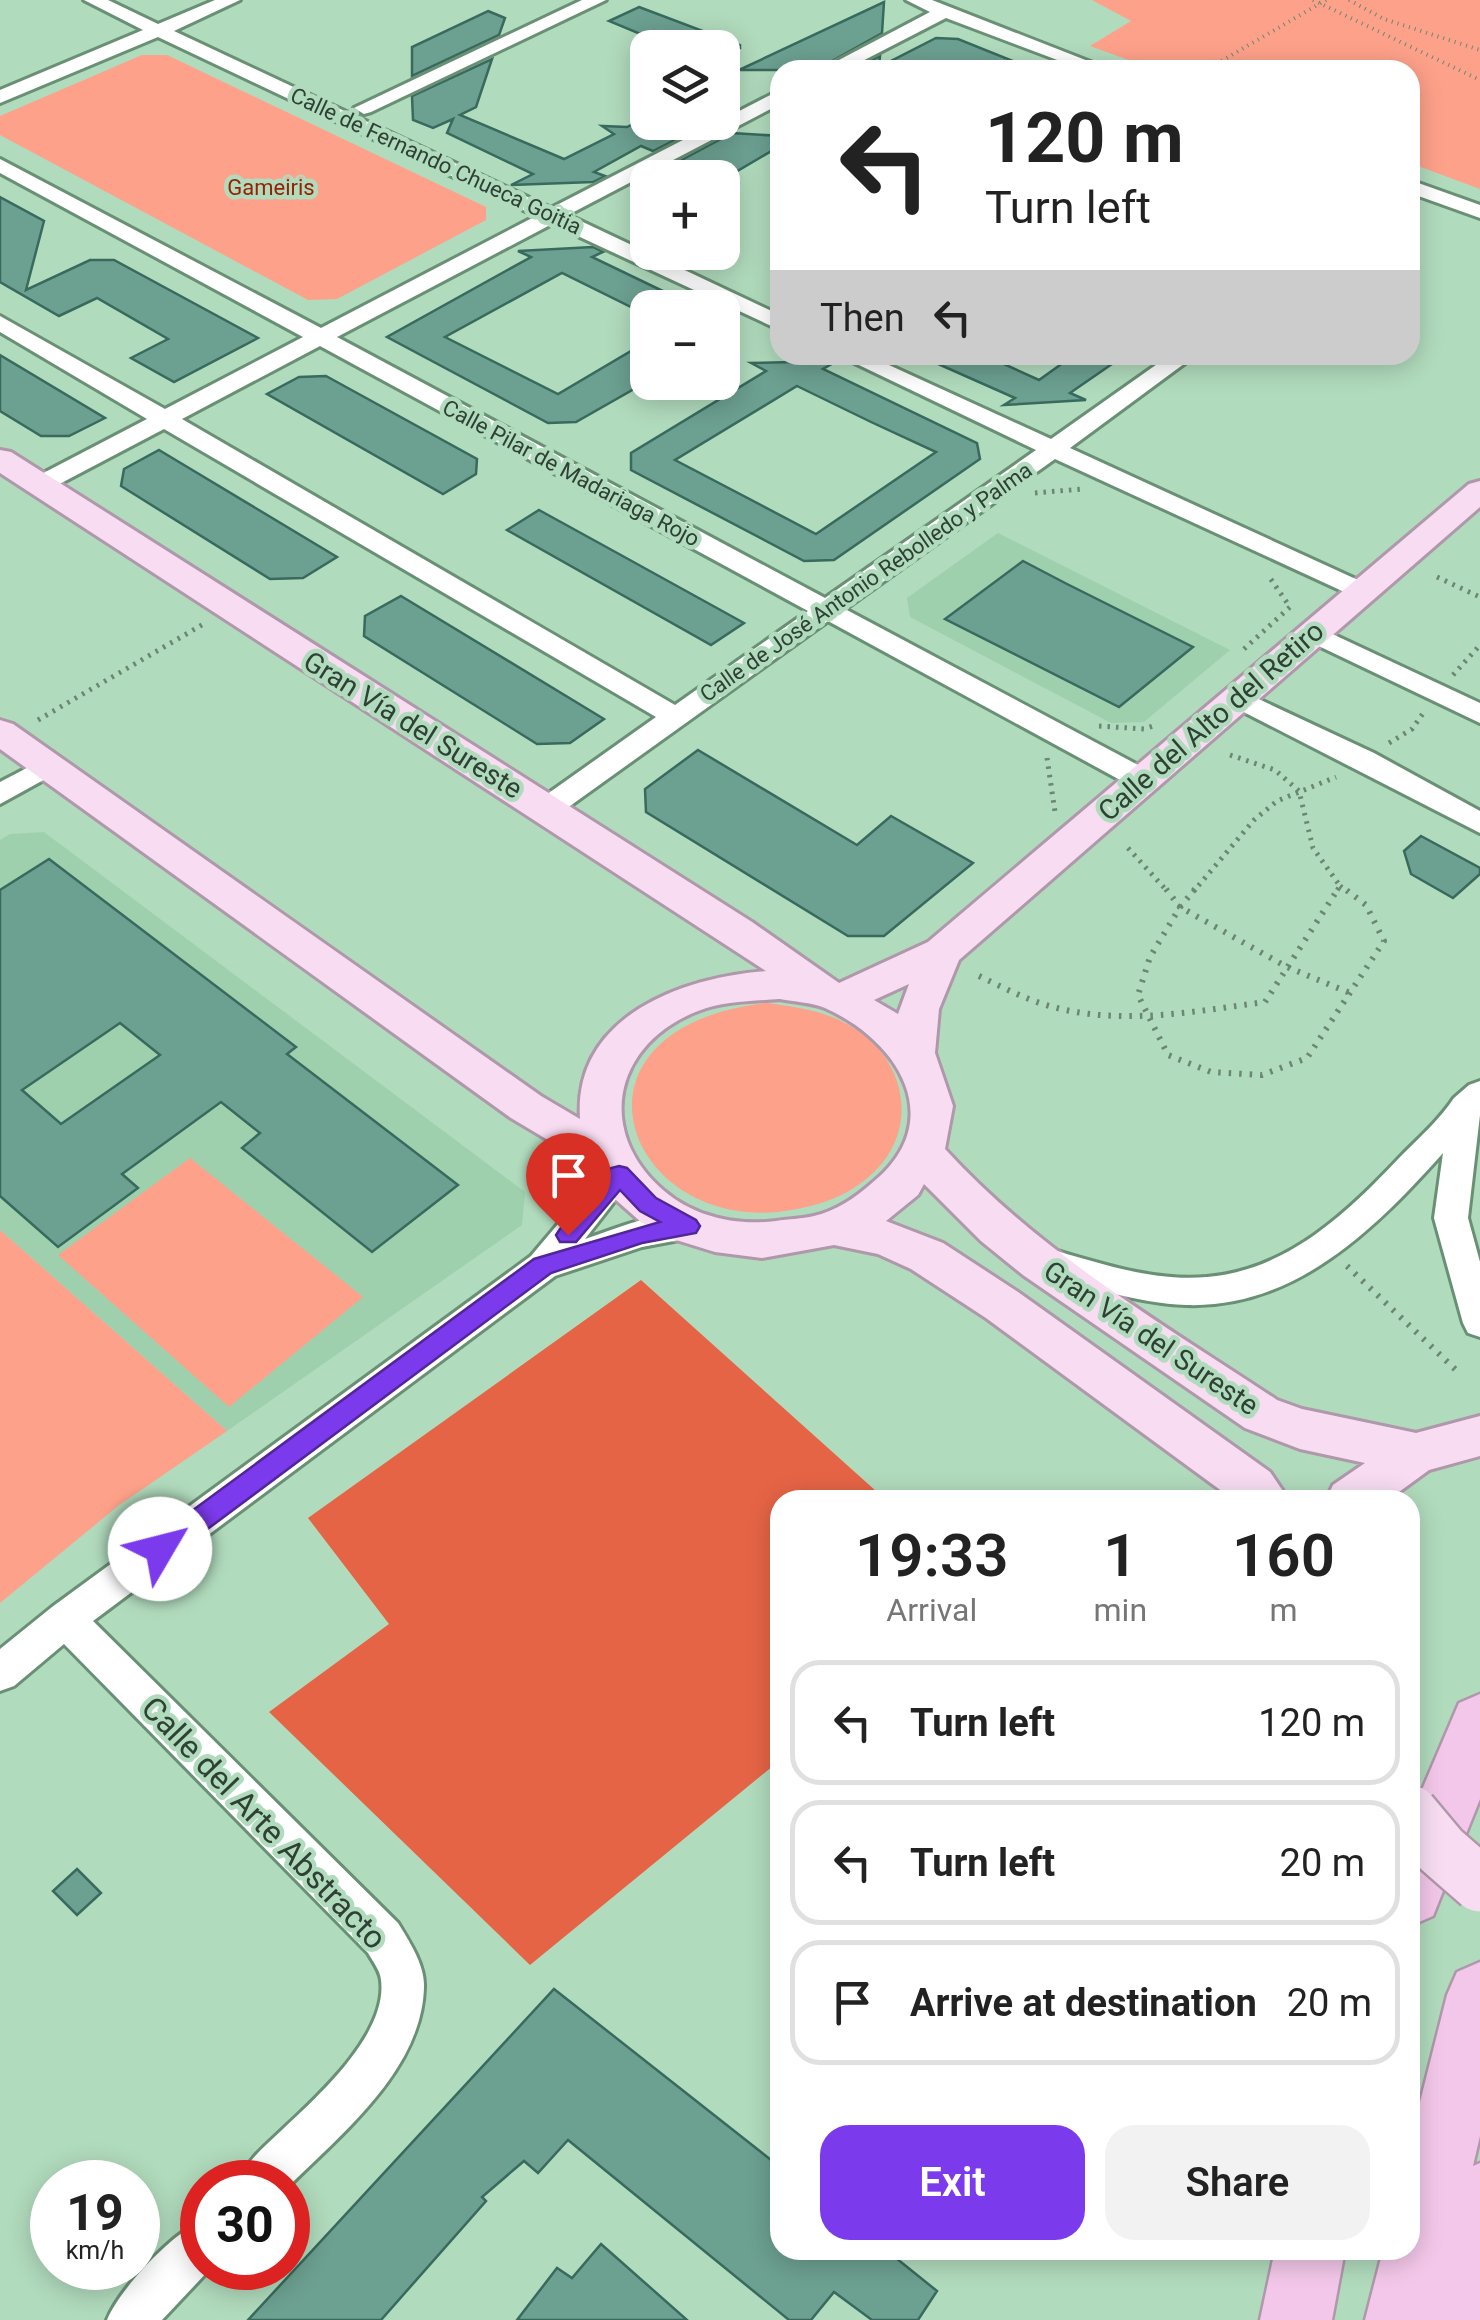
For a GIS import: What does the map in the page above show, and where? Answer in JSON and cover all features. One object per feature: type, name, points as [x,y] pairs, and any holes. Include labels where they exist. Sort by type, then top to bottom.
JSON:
[{"type":"highway","points":[[1420,1870],[1480,1723]]},
{"type":"highway","points":[[1420,2242],[1480,1996]]},
{"type":"highway","points":[[1452,2320],[1480,2198]]},
{"type":"highway","points":[[1296,2320],[1308,2260]]},
{"type":"highway","points":[[1401,2320],[1416,2260]]},
{"type":"main road","name":"Gran Vía del Sureste","points":[[0,459],[833,996]]},
{"type":"main road","name":"Calle del Alto del Retiro","points":[[833,996],[942,952],[1480,491]]},
{"type":"main road","points":[[0,732],[614,1165],[648,1204],[688,1226],[737,1239],[788,1240],[837,1229],[874,1210],[904,1185],[924,1155],[932,1121],[929,1087],[914,1055],[883,1022],[833,996],[780,985],[733,987],[688,998],[650,1019],[620,1048],[602,1082],[598,1119],[614,1165]]},
{"type":"main road","name":"Calle del Alto del Retiro","points":[[914,1055],[919,1009],[942,952]]},
{"type":"main road","name":"Gran Vía del Sureste","points":[[924,1155],[976,1212],[1034,1258],[1261,1414],[1300,1429],[1416,1453]]},
{"type":"main road","name":"Gran Vía del Sureste","points":[[837,1229],[884,1238],[926,1256],[1018,1316],[1256,1490]]},
{"type":"main road","points":[[1364,1490],[1416,1453],[1478,1427]]},
{"type":"main road","points":[[1420,1825],[1441,1850],[1480,1884]]},
{"type":"street","name":"Calle de Fernando Chueca Goitia","points":[[92,0],[770,318]]},
{"type":"street","points":[[0,96],[231,0]]},
{"type":"street","points":[[364,108],[596,0]]},
{"type":"street","points":[[915,0],[1074,60]]},
{"type":"street","points":[[850,60],[944,12]]},
{"type":"street","points":[[39,484],[770,101]]},
{"type":"street","name":"Calle Pilar de Madariaga Rojo","points":[[0,166],[1143,780]]},
{"type":"street","points":[[1420,192],[1480,212]]},
{"type":"street","points":[[0,323],[676,717]]},
{"type":"street","points":[[871,365],[1362,591]]},
{"type":"street","name":"Calle de José Antonio Rebolledo y Palma","points":[[546,809],[1172,365]]},
{"type":"street","points":[[1312,633],[1480,714]]},
{"type":"street","points":[[1237,698],[1480,823]]},
{"type":"street","points":[[0,794],[48,766]]},
{"type":"street","points":[[1034,1258],[1159,1288],[1208,1291],[1260,1282],[1323,1249],[1380,1200],[1473,1100]]},
{"type":"street","points":[[1473,1100],[1451,1218],[1480,1322]]},
{"type":"street","points":[[0,1673],[65,1620],[542,1266],[614,1165]]},
{"type":"street","points":[[542,1266],[642,1234],[688,1226]]},
{"type":"street","name":"Calle del Arte Abstracto","points":[[65,1620],[383,1938],[398,1965],[403,1987],[388,2040],[282,2160]]},
{"type":"street","points":[[130,2320],[180,2267]]},
{"type":"path","points":[[1313,0],[1480,80]]},
{"type":"path","points":[[1223,60],[1326,0]]},
{"type":"path","points":[[1349,0],[1384,19],[1480,50]]},
{"type":"path","points":[[1022,502],[1037,492],[1080,488],[1095,495]]},
{"type":"path","points":[[1234,659],[1290,607],[1273,580],[1255,571]]},
{"type":"path","points":[[1437,577],[1480,597]]},
{"type":"path","points":[[38,720],[208,622]]},
{"type":"path","points":[[1230,755],[1276,770],[1299,791],[1313,848],[1340,886],[1366,905],[1384,941],[1307,1058],[1262,1075],[1211,1072],[1168,1055],[1138,995],[1150,957],[1180,907],[1254,820],[1277,800],[1299,791],[1333,778],[1412,729],[1480,645]]},
{"type":"path","points":[[1093,726],[1144,729],[1164,723]]},
{"type":"path","points":[[1033,750],[1049,758],[1058,811],[1043,823]]},
{"type":"path","points":[[1128,848],[1140,856],[1155,880],[1180,907],[1287,967],[1350,993]]},
{"type":"path","points":[[979,976],[1044,1005],[1147,1016],[1264,1002],[1340,886]]},
{"type":"path","points":[[1347,1266],[1457,1370]]},
{"type":"shaded area","points":[[998,533],[1230,650],[1144,722],[1111,723],[910,617],[907,598]]},
{"type":"shaded area","points":[[44,832],[525,1192],[522,1225],[227,1431],[0,1230],[0,840],[10,834]]},
{"type":"shaded area","points":[[641,1280],[875,1490],[770,1490],[770,1768],[530,1965],[269,1712],[389,1624],[308,1518]]},
{"type":"green space","points":[[1092,0],[1480,0],[1480,189],[1420,167],[1420,60],[1128,60],[1090,46],[1131,21]]},
{"type":"green space","name":"Gameiris","points":[[142,55],[167,55],[486,207],[486,220],[337,299],[308,300],[0,135],[0,116]]},
{"type":"green space","points":[[767,1003],[828,1015],[866,1037],[893,1070],[902,1111],[891,1151],[869,1177],[850,1190],[797,1209],[738,1211],[690,1195],[654,1165],[635,1128],[634,1088],[654,1051],[697,1020]]},
{"type":"green space","points":[[190,1158],[363,1297],[229,1407],[58,1255]]},
{"type":"green space","points":[[0,1230],[227,1431],[118,1506],[0,1603]]},
{"type":"building","points":[[884,2],[882,33],[834,60],[770,60],[770,70],[740,70]]},
{"type":"building","points":[[639,7],[700,30],[631,30],[609,21]]},
{"type":"building","points":[[488,11],[505,18],[499,35],[412,76],[412,47]]},
{"type":"building","points":[[936,38],[958,39],[1010,60],[893,60]]},
{"type":"building","points":[[492,59],[476,107],[460,115],[564,159],[614,134],[602,126],[630,126],[630,140],[674,140],[653,151],[641,146],[594,172],[605,176],[593,182],[511,185],[533,174],[447,133],[453,119],[433,128],[413,120],[412,96]]},
{"type":"building","points":[[740,134],[770,135],[770,152],[740,169],[740,160],[682,160],[719,140],[740,140]]},
{"type":"building","points":[[0,197],[44,221],[26,290],[90,260],[114,260],[258,338],[174,382],[131,358],[168,339],[97,298],[59,316],[0,282]]},
{"type":"building","points":[[593,247],[603,252],[592,257],[661,290],[630,290],[630,307],[562,273],[445,337],[558,394],[630,352],[630,391],[576,422],[548,423],[387,337],[531,257],[518,251]]},
{"type":"building","points":[[0,355],[105,418],[69,436],[41,436],[0,411]]},
{"type":"building","points":[[751,363],[830,365],[823,369],[977,443],[980,459],[834,560],[804,561],[631,470],[631,453],[718,400],[740,400],[740,387],[766,371]],"holes":[[[797,386],[936,452],[816,534],[675,460]]]},
{"type":"building","points":[[941,365],[1006,365],[1039,380],[1060,365],[1111,365],[1070,393],[1086,400],[1004,405],[1015,398]]},
{"type":"building","points":[[326,376],[477,459],[476,474],[443,494],[267,394],[299,377]]},
{"type":"building","points":[[159,450],[337,557],[303,578],[270,579],[121,486],[124,469]]},
{"type":"building","points":[[539,510],[744,623],[711,645],[507,530]]},
{"type":"building","points":[[1023,561],[1193,647],[1119,707],[945,619]]},
{"type":"building","points":[[401,596],[604,719],[570,743],[537,744],[364,636],[365,616]]},
{"type":"building","points":[[698,750],[857,845],[891,816],[973,863],[884,936],[848,936],[646,812],[645,789]]},
{"type":"building","points":[[1421,836],[1480,868],[1480,874],[1453,898],[1411,874],[1404,851]]},
{"type":"building","points":[[49,859],[296,1047],[287,1054],[458,1185],[372,1252],[242,1148],[260,1133],[221,1102],[122,1174],[138,1188],[58,1247],[0,1196],[0,890]],"holes":[[[120,1023],[160,1055],[61,1124],[22,1090]]]},
{"type":"building","points":[[77,1869],[101,1893],[77,1915],[53,1891]]},
{"type":"building","points":[[554,1989],[770,2159],[770,2260],[898,2260],[937,2291],[918,2320],[872,2320],[834,2292],[811,2320],[789,2320],[568,2140],[538,2173],[524,2161],[482,2197],[486,2201],[381,2320],[248,2320],[276,2290],[310,2290],[310,2253]]},
{"type":"building","points":[[601,2244],[687,2320],[517,2320],[557,2268],[572,2278]]},
{"type":"route","points":[[160,1549],[542,1266],[642,1234],[688,1226],[648,1204],[619,1174],[568,1235]]}]
